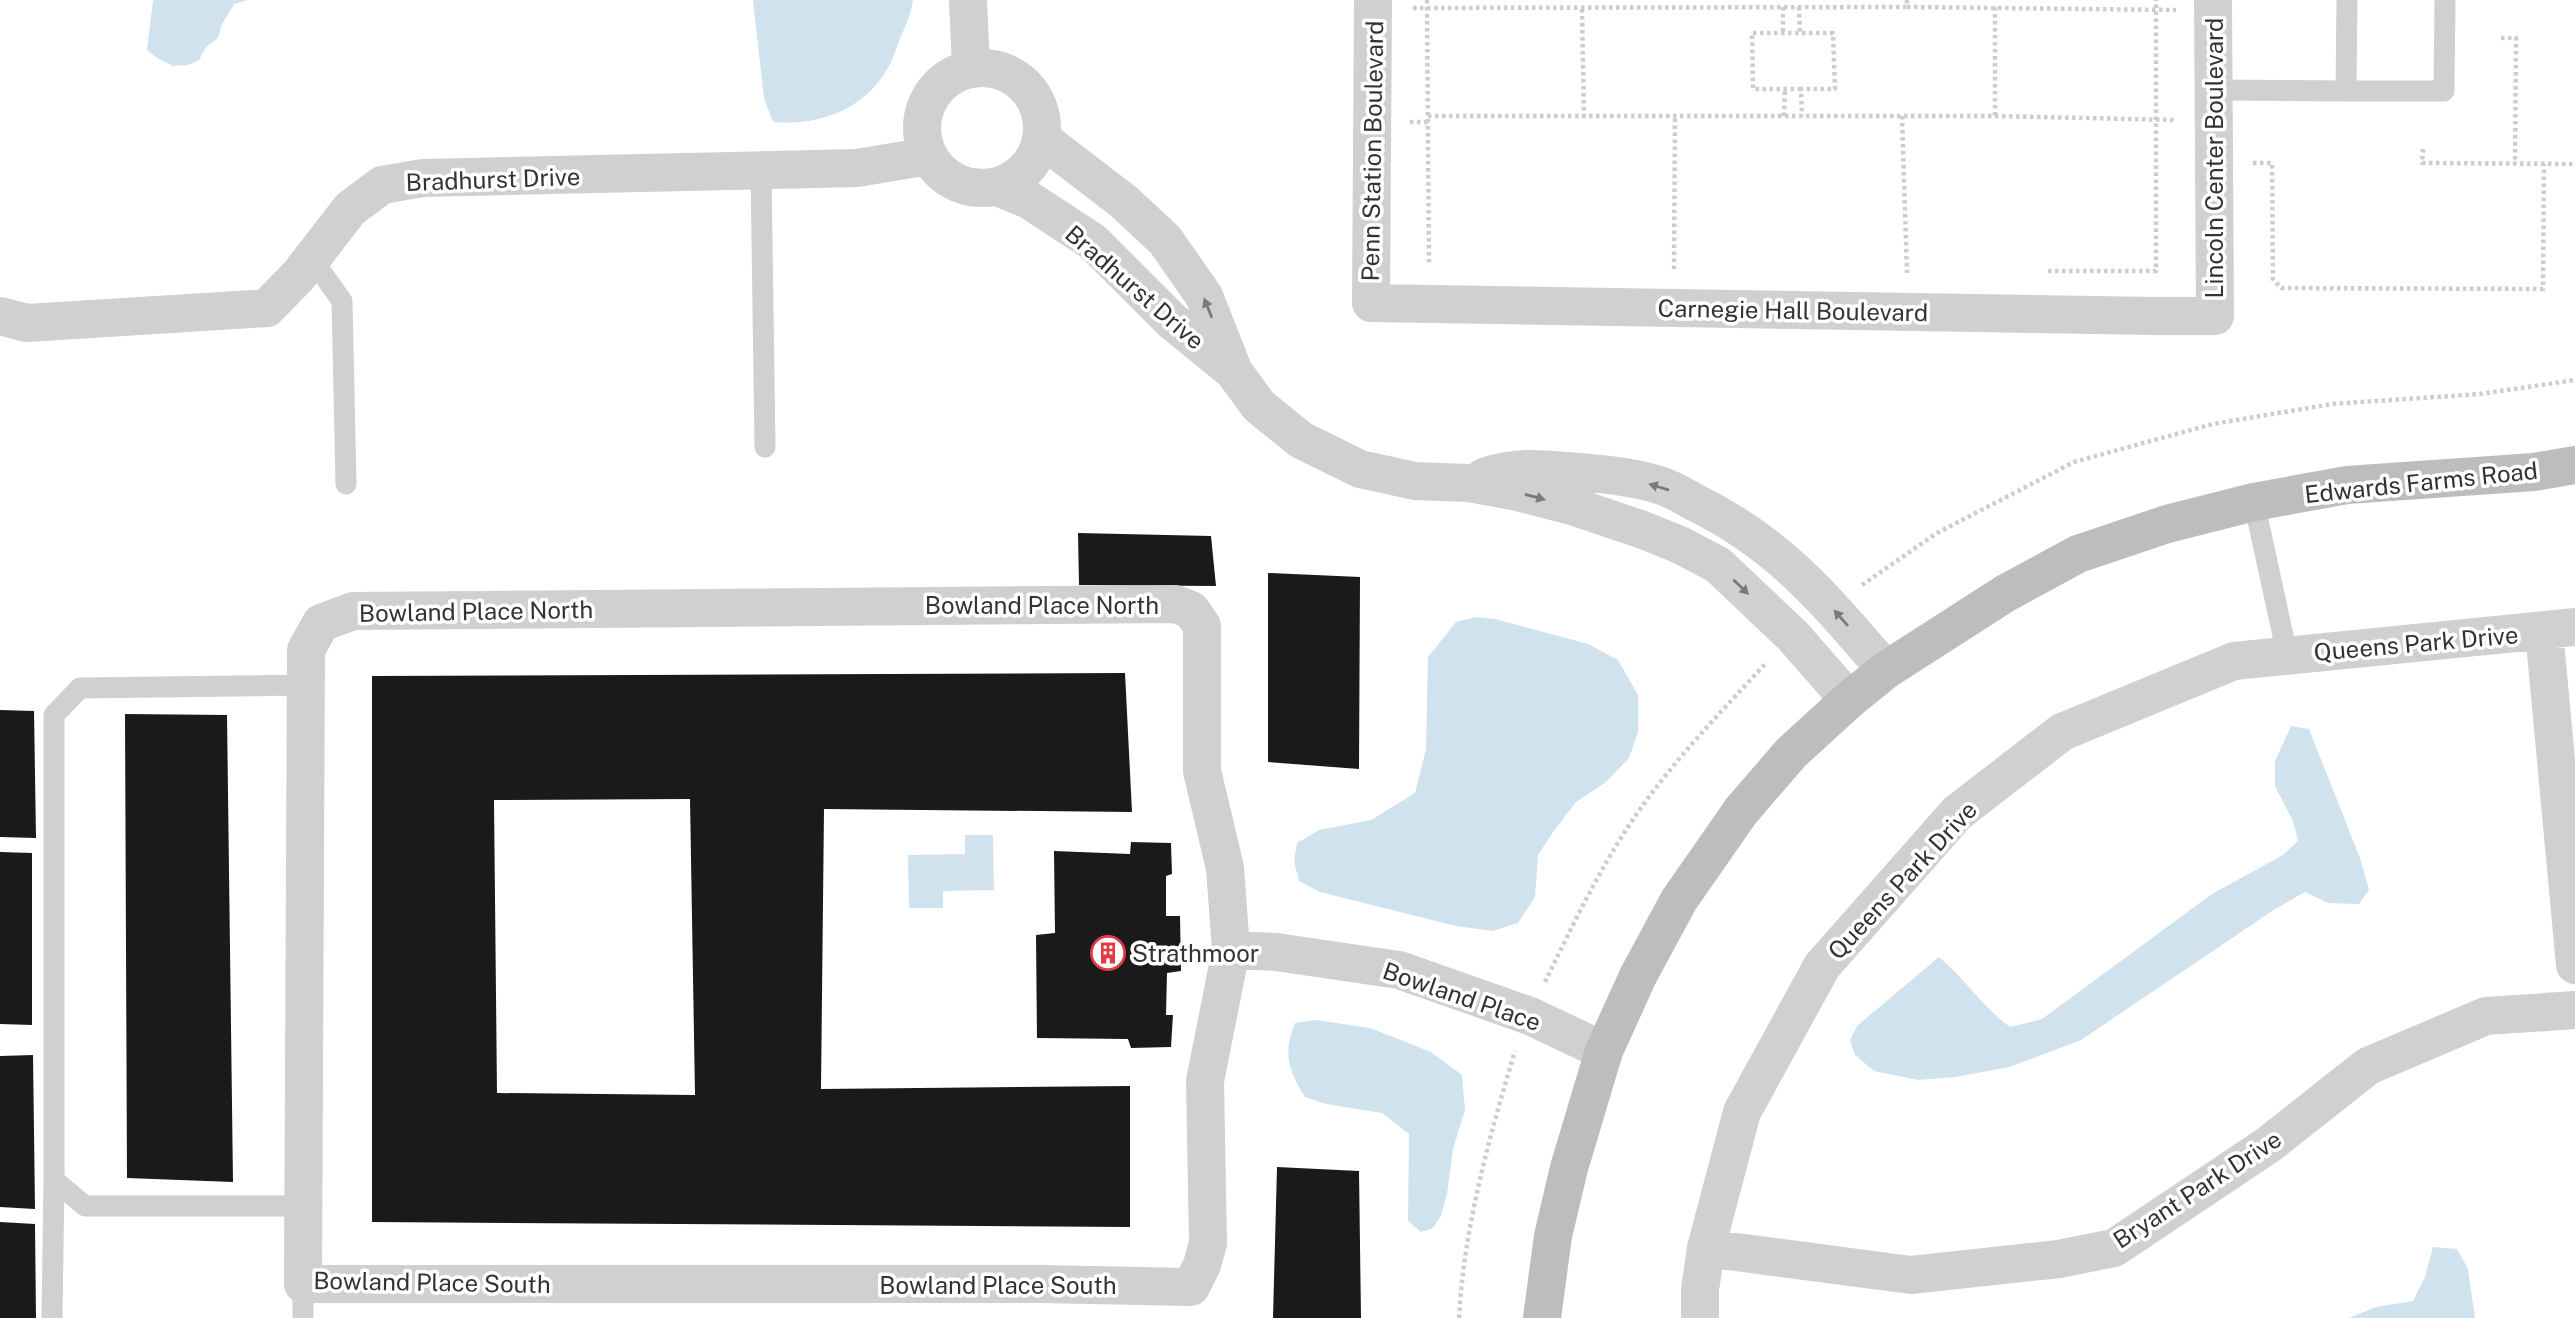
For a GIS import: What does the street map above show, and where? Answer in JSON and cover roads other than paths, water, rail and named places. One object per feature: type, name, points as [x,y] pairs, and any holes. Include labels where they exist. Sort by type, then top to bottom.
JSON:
[{"type":"street","points":[[968,0],[971,68]]},
{"type":"street","name":"Penn Station Boulevard","points":[[1371,303],[1373,3]]},
{"type":"street","name":"Lincoln Center Boulevard","points":[[2213,6],[2215,316]]},
{"type":"street","points":[[971,68],[990,68],[1009,74],[1026,85],[1040,110],[1042,139],[1033,160],[1017,177],[997,187],[977,188],[957,183],[941,172],[929,156],[922,129],[928,102],[945,80],[971,68]]},
{"type":"street","name":"Bradhurst Drive","points":[[1042,139],[1122,201],[1165,240],[1204,296],[1234,372],[1259,407],[1301,440],[1360,469],[1415,481],[1469,483],[1518,492],[1572,506],[1679,545],[1718,565],[1793,636],[1849,700]]},
{"type":"street","name":"Bradhurst Drive","points":[[14,319],[267,308],[312,259],[350,209],[382,185],[423,178],[857,168],[929,156]]},
{"type":"street","name":"Bradhurst Drive","points":[[997,187],[1029,200],[1093,243],[1172,321],[1234,372]]},
{"type":"street","name":"Carnegie Hall Boulevard","points":[[1371,303],[2215,316]]},
{"type":"street","name":"Edwards Farms Road","points":[[1542,1318],[1553,1236],[1569,1168],[1604,1051],[1638,975],[1686,889],[1741,811],[1791,753],[1849,700],[1886,670],[2006,593],[2078,554],[2167,524],[2255,502],[2347,485],[2534,472],[2575,465]]},
{"type":"street","name":"Bradhurst Drive","points":[[1469,483],[1501,471],[1537,468],[1602,474],[1662,486],[1729,519],[1773,550],[1812,585],[1886,670]]},
{"type":"street","name":"Bowland Place North","points":[[306,668],[321,622],[353,611],[1175,604],[1191,610],[1202,626],[1202,771],[1225,868],[1231,950],[1205,1081],[1208,1243],[1202,1265],[1191,1287]]},
{"type":"street","points":[[2559,629],[2575,965]]},
{"type":"street","name":"Queens Park Drive","points":[[1700,1318],[1700,1290],[1706,1248],[1742,1112],[1822,966],[1957,813],[2062,732],[2234,661],[2559,629]]},
{"type":"street","name":"Bowland Place South","points":[[306,668],[303,1301],[1041,1284],[1191,1287]]},
{"type":"street","name":"Bowland Place","points":[[1231,950],[1276,952],[1399,970],[1530,1016],[1604,1051]]},
{"type":"street","name":"Bryant Park Drive","points":[[1706,1248],[1911,1275],[2059,1259],[2113,1248],[2268,1145],[2368,1066],[2486,1016],[2575,1010]]},
{"type":"lane","points":[[2346,91],[2347,0]]},
{"type":"lane","points":[[2214,105],[2346,91],[2444,91],[2445,0]]},
{"type":"lane","points":[[761,170],[765,447]]},
{"type":"lane","points":[[312,259],[342,301],[346,484]]},
{"type":"lane","points":[[2255,502],[2287,654]]},
{"type":"lane","points":[[52,1318],[54,715],[80,688],[306,668]]},
{"type":"lane","points":[[54,1180],[85,1206],[304,1206]]},
{"type":"water","points":[[153,0],[248,0],[234,4],[222,24],[218,38],[206,47],[199,60],[188,65],[173,66],[147,50]]},
{"type":"water","points":[[753,0],[913,0],[892,61],[876,85],[851,106],[837,113],[790,123],[773,122],[764,98]]},
{"type":"water","points":[[1476,617],[1495,619],[1588,644],[1618,660],[1638,695],[1638,732],[1629,758],[1606,782],[1576,802],[1553,832],[1538,855],[1535,897],[1518,923],[1493,931],[1456,926],[1320,892],[1299,881],[1294,861],[1297,843],[1319,830],[1371,820],[1415,793],[1426,749],[1428,657],[1456,622]]},
{"type":"water","points":[[2291,726],[2309,729],[2360,858],[2369,890],[2359,904],[2328,903],[2305,892],[2275,909],[2081,1040],[2010,1067],[1955,1077],[1918,1080],[1874,1071],[1855,1055],[1850,1040],[1857,1026],[1939,957],[2010,1027],[2042,1019],[2212,894],[2283,855],[2298,841],[2293,821],[2275,786],[2275,761]]},
{"type":"water","points":[[965,835],[993,835],[994,890],[943,891],[943,908],[909,908],[908,855],[965,854]]},
{"type":"water","points":[[1316,1020],[1370,1028],[1431,1052],[1462,1075],[1465,1110],[1453,1149],[1447,1194],[1441,1216],[1433,1228],[1421,1232],[1408,1221],[1409,1134],[1382,1113],[1326,1104],[1305,1097],[1299,1087],[1289,1061],[1291,1034],[1295,1023]]},
{"type":"water","points":[[2433,1247],[2457,1249],[2468,1269],[2475,1318],[2349,1318],[2376,1307],[2413,1301],[2425,1277]]},
{"type":"place","name":"Strathmoor","points":[[1108,953]]}]
